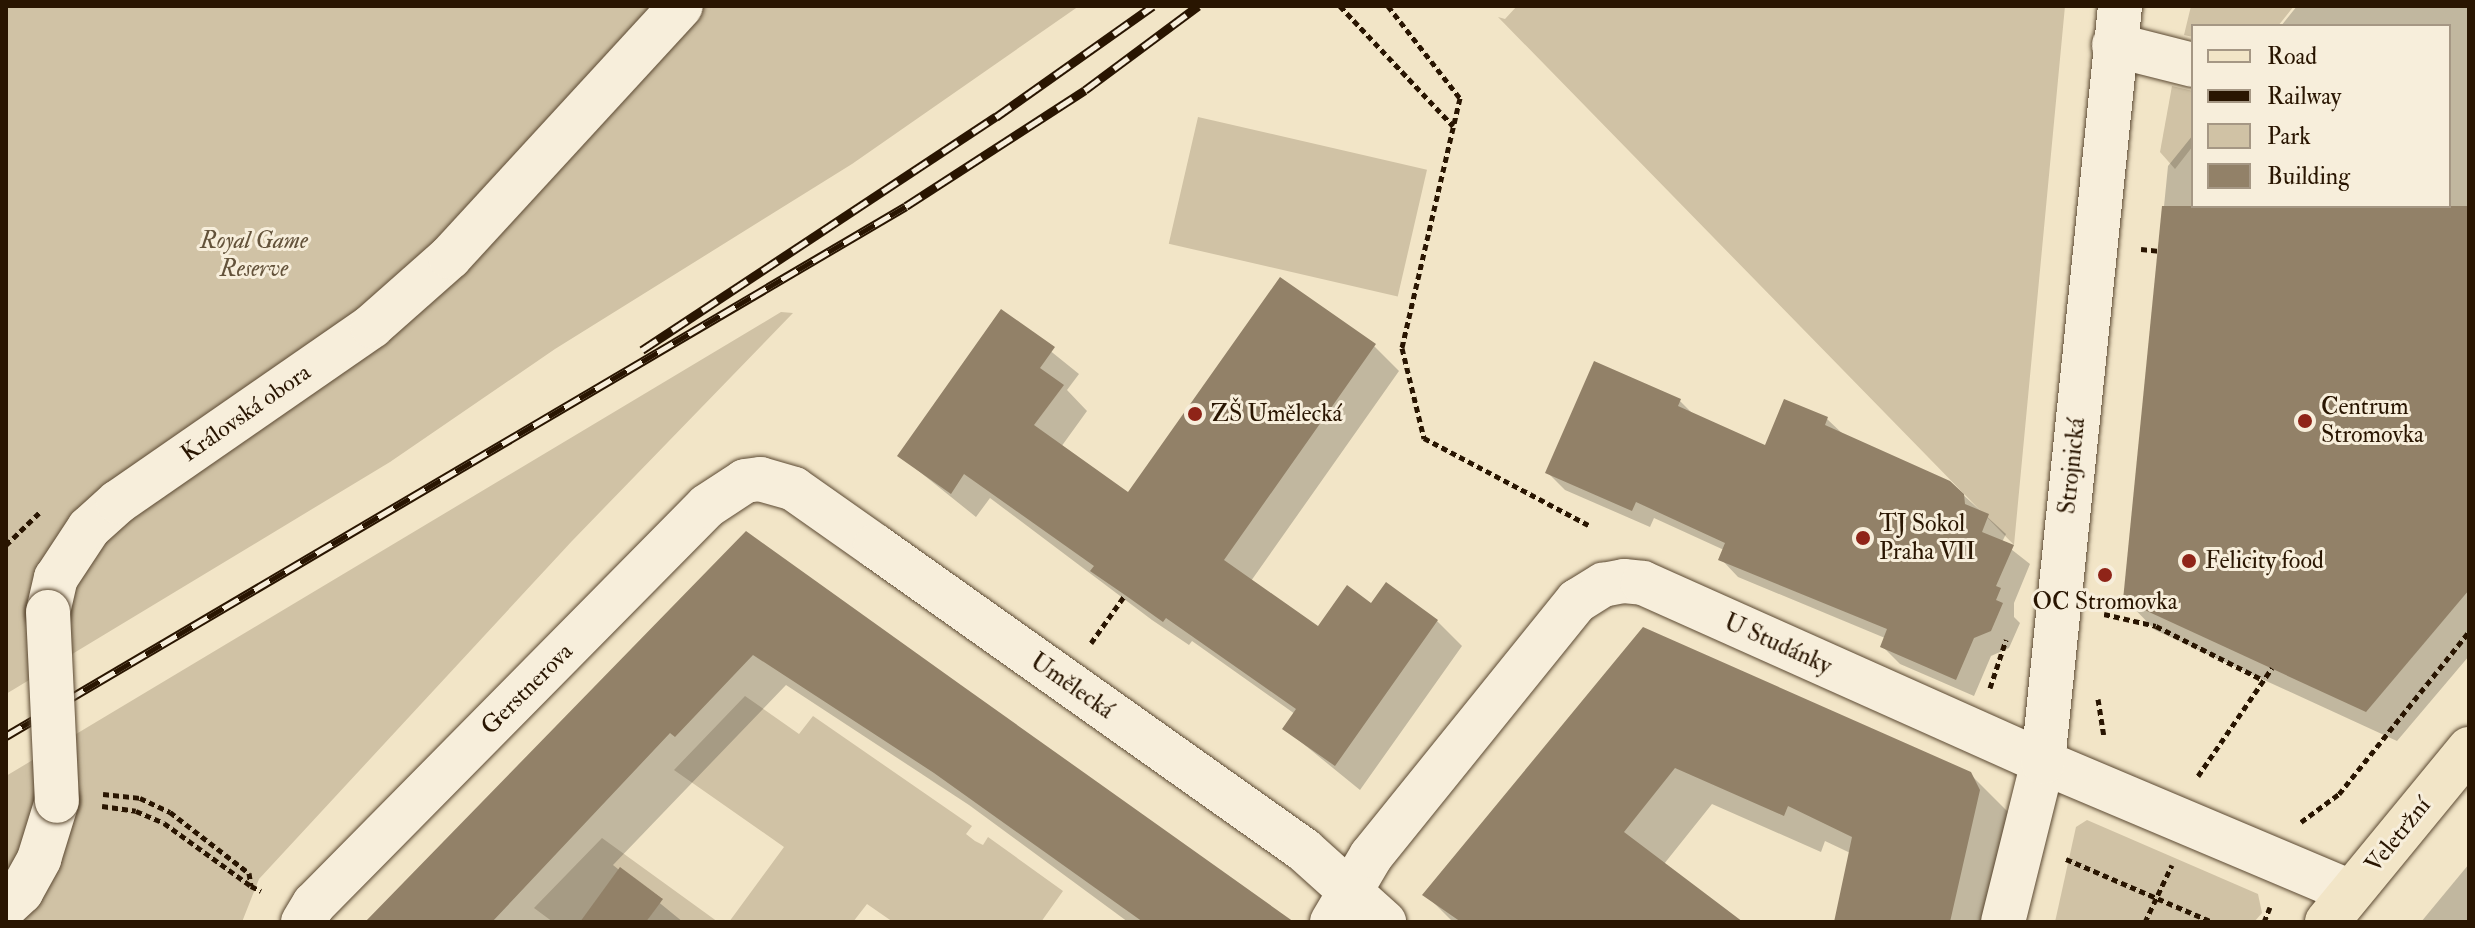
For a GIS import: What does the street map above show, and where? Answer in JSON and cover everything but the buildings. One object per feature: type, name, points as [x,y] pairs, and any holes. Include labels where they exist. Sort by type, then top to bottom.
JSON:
[{"type":"main road","name":"Veletržní","points":[[2339,907],[2469,749]]},
{"type":"street","name":"Královská obora","points":[[6,906],[21,892],[39,859],[80,799],[48,612],[56,578],[89,528],[130,493],[372,326],[450,257],[681,6]]},
{"type":"street","points":[[2117,26],[2191,64]]},
{"type":"street","name":"Strojnická","points":[[2003,922],[2043,762],[2117,26]]},
{"type":"street","name":"Umělecká","points":[[745,481],[777,481],[794,489],[1304,850],[1340,908],[1384,922]]},
{"type":"street","name":"Gerstnerova","points":[[309,913],[707,506],[745,481]]},
{"type":"street","name":"U Studánky","points":[[1340,908],[1371,856],[1567,613],[1603,585],[1643,583],[2043,762],[2278,861],[2339,907]]},
{"type":"path","points":[[1340,6],[1454,127]]},
{"type":"path","points":[[1388,6],[1460,98],[1402,348],[1424,438],[1588,525]]},
{"type":"path","points":[[2141,249],[2159,251]]},
{"type":"path","points":[[1084,653],[1125,595]]},
{"type":"path","points":[[2103,614],[2156,626],[2263,680]]},
{"type":"path","points":[[2264,922],[2271,912],[2267,892],[2293,829],[2339,794],[2469,632]]},
{"type":"path","points":[[2192,784],[2272,668]]},
{"type":"path","points":[[80,799],[140,798],[170,812],[249,873],[251,886]]},
{"type":"path","points":[[80,799],[136,811],[164,823],[261,891]]},
{"type":"path","points":[[2063,858],[2212,922]]},
{"type":"green space","name":"Royal Game Reserve","points":[[6,6],[1079,6],[852,164],[555,349],[390,462],[6,694]]},
{"type":"green space","points":[[1517,6],[2065,6],[2014,545],[1498,17],[1505,19]]},
{"type":"green space","points":[[2191,6],[2294,6],[2280,24],[2191,24],[2191,37],[2184,35]]},
{"type":"green space","points":[[2172,86],[2191,91],[2191,149],[2175,169],[2160,152]]},
{"type":"green space","points":[[1198,117],[1427,170],[1398,297],[1169,244]]},
{"type":"green space","points":[[781,312],[793,313],[572,541],[259,879],[242,922],[6,922],[6,776]]},
{"type":"green space","points":[[745,696],[799,734],[813,716],[972,826],[966,834],[975,841],[983,845],[988,837],[1063,891],[1041,922],[893,922],[867,904],[853,922],[729,922],[784,847],[674,770]]},
{"type":"green space","points":[[2087,820],[2258,894],[2262,913],[2254,922],[2055,922],[2076,827]]},
{"type":"green space","points":[[602,838],[718,922],[646,922],[662,898],[620,868],[581,922],[553,922],[534,908]]},
{"type":"railway","points":[[642,350],[996,117],[1153,6]]},
{"type":"railway","points":[[6,736],[906,206],[1085,90],[1198,6]]},
{"type":"place","name":"ZŠ Umělecká","points":[[1195,414]]},
{"type":"place","name":"Centrum Stromovka","points":[[2305,421]]},
{"type":"place","name":"TJ Sokol Praha VII","points":[[1863,538]]},
{"type":"place","name":"Felicity food","points":[[2189,561]]},
{"type":"place","name":"OC Stromovka","points":[[2105,575]]}]
